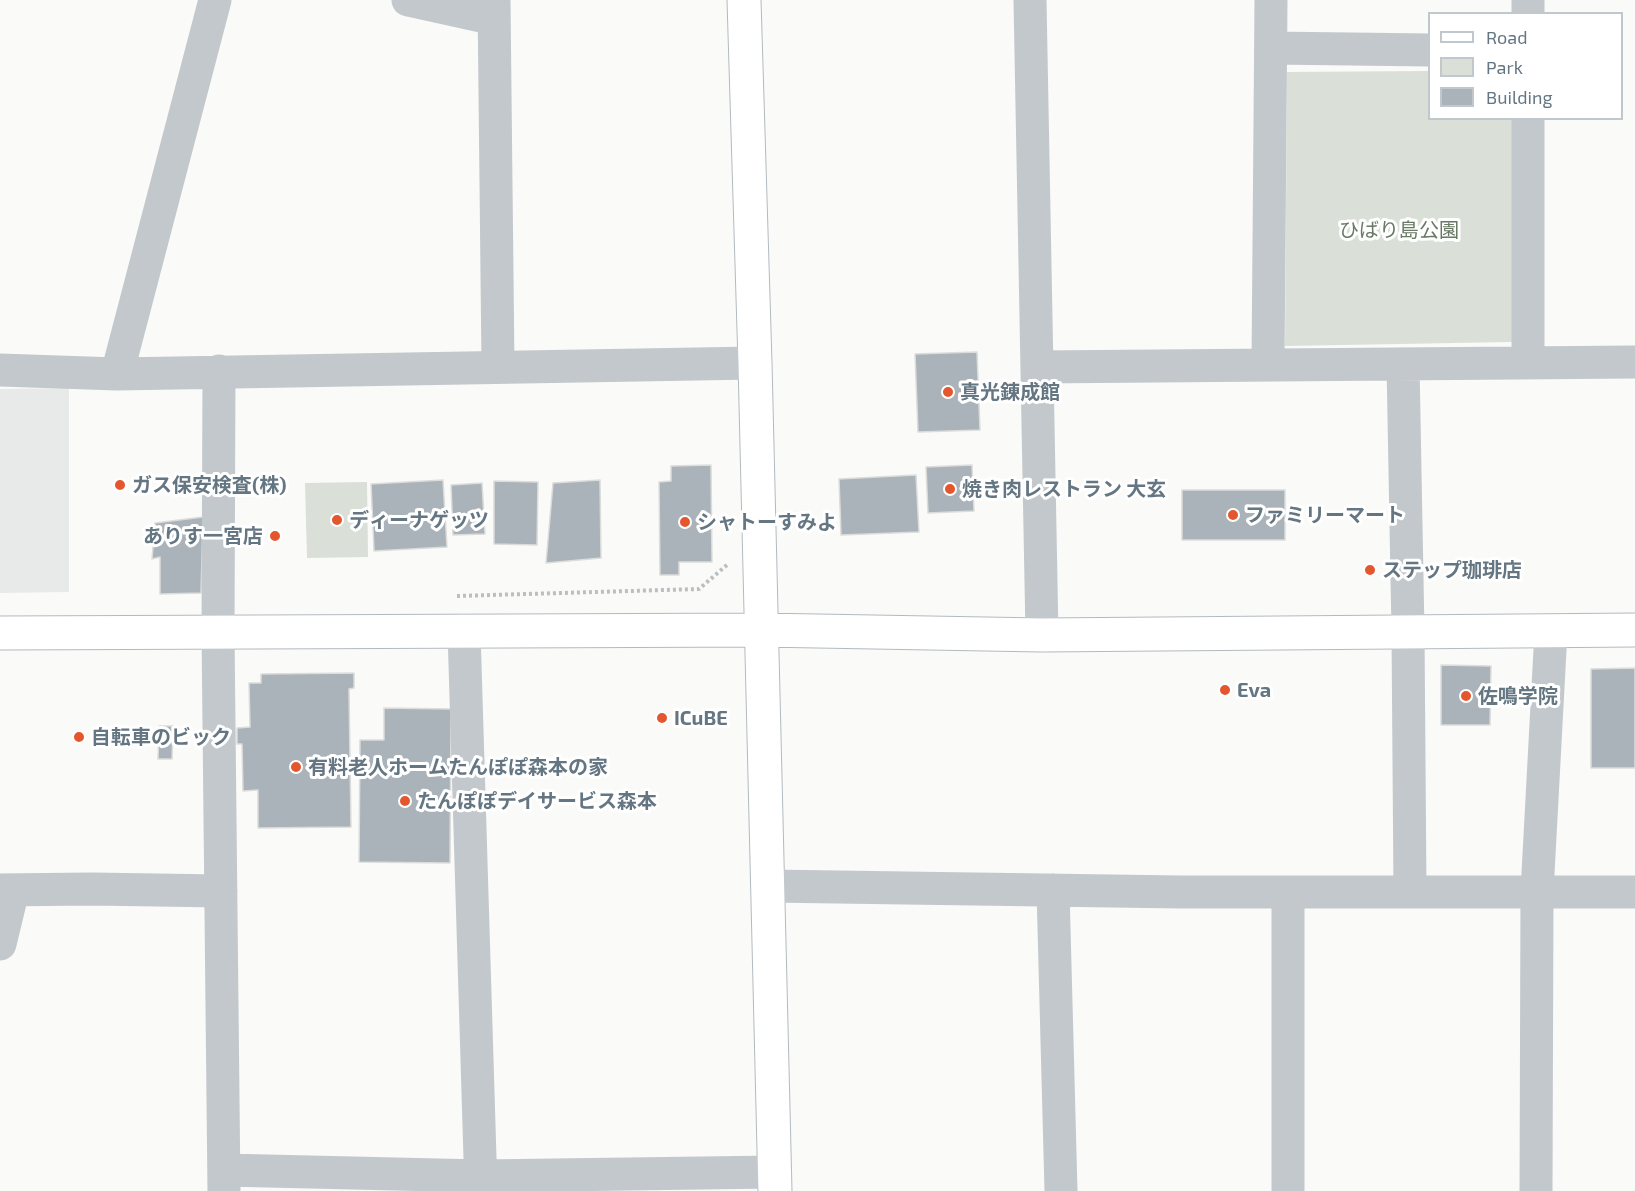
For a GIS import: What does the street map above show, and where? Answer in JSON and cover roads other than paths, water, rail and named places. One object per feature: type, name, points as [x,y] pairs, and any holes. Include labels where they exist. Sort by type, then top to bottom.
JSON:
[{"type":"street","points":[[117,374],[215,0]]},
{"type":"street","points":[[408,0],[494,9],[498,367]]},
{"type":"street","points":[[219,371],[218,632],[224,1180],[481,1183],[775,1182],[744,0]]},
{"type":"street","points":[[1030,0],[1042,636]]},
{"type":"street","points":[[1268,365],[1271,0]]},
{"type":"street","points":[[1271,48],[1428,50]]},
{"type":"street","points":[[1528,120],[1528,363]]},
{"type":"street","points":[[1037,367],[1635,362]]},
{"type":"street","points":[[0,370],[117,374],[755,363]]},
{"type":"street","points":[[1402,364],[1408,632],[1410,892]]},
{"type":"street","points":[[0,633],[761,630],[1042,636],[1635,630]]},
{"type":"street","points":[[464,631],[481,1183]]},
{"type":"street","points":[[1536,1191],[1537,892],[1551,631]]},
{"type":"street","points":[[768,886],[1288,892],[1635,892]]},
{"type":"street","points":[[0,944],[7,890],[221,891]]},
{"type":"street","points":[[1053,890],[1061,1191]]},
{"type":"street","points":[[1288,892],[1288,1191]]},
{"type":"place","name":"真光錬成館","points":[[948,392]]},
{"type":"place","name":"ガス保安検査(株)","points":[[120,485]]},
{"type":"place","name":"焼き肉レストラン 大玄","points":[[950,489]]},
{"type":"place","name":"ファミリーマート","points":[[1233,515]]},
{"type":"place","name":"ディーナゲッツ","points":[[337,520]]},
{"type":"place","name":"シャトーすみよ","points":[[685,522]]},
{"type":"place","name":"ありす一宮店","points":[[275,536]]},
{"type":"place","name":"ステップ珈琲店","points":[[1370,570]]},
{"type":"place","name":"Eva","points":[[1225,690]]},
{"type":"place","name":"佐鳴学院","points":[[1466,696]]},
{"type":"place","name":"ICuBE","points":[[662,718]]},
{"type":"place","name":"自転車のビック","points":[[79,737]]},
{"type":"place","name":"有料老人ホームたんぽぽ森本の家","points":[[296,767]]},
{"type":"place","name":"たんぽぽデイサービス森本","points":[[405,801]]},
{"type":"park label","name":"ひばり島公園","points":[[1399,230]]}]
